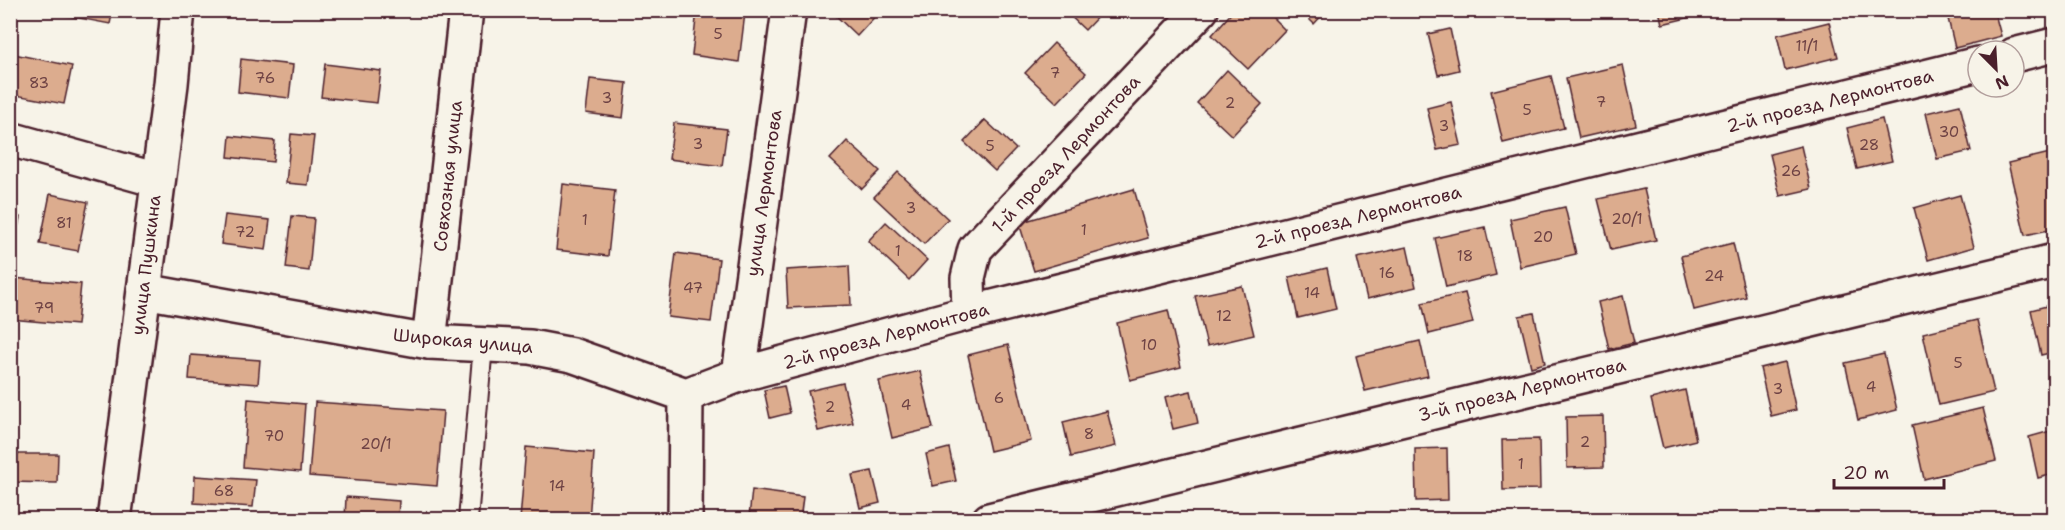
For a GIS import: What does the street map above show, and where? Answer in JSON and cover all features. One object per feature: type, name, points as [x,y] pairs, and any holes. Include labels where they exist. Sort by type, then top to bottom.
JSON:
[{"type":"street","name":"улица Пушкина","points":[[114,519],[171,84],[178,10]]},
{"type":"street","name":"Совхозная улица","points":[[429,342],[466,10]]},
{"type":"street","name":"улица Лермонтова","points":[[739,375],[789,10]]},
{"type":"street","name":"1-й проезд Лермонтова","points":[[969,314],[968,278],[975,249],[1201,10]]},
{"type":"street","points":[[2026,52],[2055,45]]},
{"type":"street","name":"2-й проезд Лермонтова","points":[[739,375],[969,314],[1966,67]]},
{"type":"street","points":[[10,139],[157,180]]},
{"type":"street","name":"3-й проезд Лермонтова","points":[[989,519],[2055,261]]},
{"type":"street","name":"Широкая улица","points":[[144,291],[429,342],[530,347],[572,355],[686,395]]},
{"type":"street","points":[[685,519],[686,395],[739,375]]},
{"type":"lane","points":[[468,519],[483,345]]},
{"type":"building","points":[[63,10],[113,10],[110,24],[63,15]]},
{"type":"building","points":[[697,10],[745,13],[739,62],[692,55]]},
{"type":"building","points":[[830,10],[881,10],[857,36]]},
{"type":"building","points":[[1064,10],[1104,10],[1085,30]]},
{"type":"building","points":[[1234,10],[1265,10],[1285,30],[1248,69],[1212,35]]},
{"type":"building","points":[[1300,10],[1327,10],[1314,24]]},
{"type":"building","points":[[1659,10],[1704,10],[1704,14],[1662,24]]},
{"type":"building","points":[[1946,10],[1994,10],[2001,36],[1990,39],[1966,39],[1966,45],[1955,48]]},
{"type":"building","points":[[1829,22],[1838,57],[1785,70],[1777,35]]},
{"type":"building","points":[[1450,29],[1459,70],[1438,75],[1428,34]]},
{"type":"building","points":[[1054,43],[1086,73],[1057,103],[1025,73]]},
{"type":"building","points":[[14,54],[72,66],[64,104],[10,94],[10,71]]},
{"type":"building","points":[[241,59],[293,65],[289,98],[238,92]]},
{"type":"building","points":[[325,64],[381,71],[377,103],[321,97]]},
{"type":"building","points":[[1623,65],[1636,125],[1579,138],[1566,78]]},
{"type":"building","points":[[1227,70],[1262,104],[1232,136],[1197,103]]},
{"type":"building","points":[[1551,76],[1564,128],[1503,143],[1491,91]]},
{"type":"building","points":[[590,79],[627,83],[623,118],[586,113]]},
{"type":"building","points":[[1451,102],[1461,145],[1437,150],[1427,108]]},
{"type":"building","points":[[1960,105],[1971,151],[1937,159],[1926,113]]},
{"type":"building","points":[[1882,119],[1892,161],[1857,169],[1847,128]]},
{"type":"building","points":[[985,120],[1016,149],[995,171],[964,142]]},
{"type":"building","points":[[674,123],[727,129],[722,166],[669,159]]},
{"type":"building","points":[[291,134],[314,136],[308,185],[286,183]]},
{"type":"building","points":[[230,136],[275,141],[273,162],[228,157]]},
{"type":"building","points":[[847,141],[880,171],[862,189],[830,159]]},
{"type":"building","points":[[1801,146],[1811,189],[1780,196],[1770,154]]},
{"type":"building","points":[[2054,152],[2054,229],[2025,235],[2008,163]]},
{"type":"building","points":[[898,172],[948,219],[924,244],[874,197]]},
{"type":"building","points":[[563,184],[615,190],[608,256],[556,250]]},
{"type":"building","points":[[1134,189],[1148,238],[1034,271],[1019,223]]},
{"type":"building","points":[[1644,189],[1656,240],[1611,250],[1598,199]]},
{"type":"building","points":[[50,194],[88,202],[78,251],[40,244]]},
{"type":"building","points":[[1960,195],[1974,247],[1928,260],[1914,208]]},
{"type":"building","points":[[1565,207],[1576,254],[1520,267],[1510,219]]},
{"type":"building","points":[[10,215],[20,217],[17,233],[10,232]]},
{"type":"building","points":[[225,215],[270,220],[266,250],[221,244]]},
{"type":"building","points":[[292,216],[314,218],[309,271],[286,268]]},
{"type":"building","points":[[886,222],[927,260],[909,280],[868,241]]},
{"type":"building","points":[[1485,227],[1496,275],[1446,287],[1435,238]]},
{"type":"building","points":[[1733,243],[1746,297],[1694,310],[1681,256]]},
{"type":"building","points":[[1407,247],[1416,287],[1367,299],[1357,258]]},
{"type":"building","points":[[676,253],[719,259],[711,322],[668,317]]},
{"type":"building","points":[[849,266],[851,305],[788,308],[786,270]]},
{"type":"building","points":[[1327,268],[1336,309],[1298,318],[1289,277]]},
{"type":"building","points":[[13,278],[81,284],[77,325],[10,319]]},
{"type":"building","points":[[1242,286],[1254,335],[1207,346],[1195,296]]},
{"type":"building","points":[[1465,293],[1473,323],[1429,334],[1422,303]]},
{"type":"building","points":[[1623,296],[1634,343],[1609,349],[1598,302]]},
{"type":"building","points":[[2054,304],[2054,352],[2041,355],[2031,310]]},
{"type":"building","points":[[1168,310],[1181,367],[1130,380],[1117,323]]},
{"type":"building","points":[[1534,313],[1545,363],[1531,367],[1519,316]]},
{"type":"building","points":[[1977,320],[1994,392],[1939,405],[1923,333]]},
{"type":"building","points":[[1420,341],[1428,376],[1365,391],[1356,356]]},
{"type":"building","points":[[1008,345],[1031,441],[990,451],[968,355]]},
{"type":"building","points":[[1884,354],[1897,410],[1858,420],[1845,363]]},
{"type":"building","points":[[191,355],[260,360],[258,384],[189,379]]},
{"type":"building","points":[[1785,362],[1796,410],[1771,416],[1760,368]]},
{"type":"building","points":[[920,371],[933,428],[892,438],[879,381]]},
{"type":"building","points":[[843,383],[853,423],[818,431],[808,391]]},
{"type":"building","points":[[784,386],[790,413],[770,418],[764,390]]},
{"type":"building","points":[[1685,390],[1696,440],[1663,448],[1651,399]]},
{"type":"building","points":[[1191,391],[1198,423],[1173,429],[1165,397]]},
{"type":"building","points":[[248,399],[305,404],[300,472],[243,467]]},
{"type":"building","points":[[315,402],[443,411],[437,486],[309,476]]},
{"type":"building","points":[[1983,408],[1996,461],[1924,479],[1912,425]]},
{"type":"building","points":[[1107,411],[1116,446],[1071,457],[1063,422]]},
{"type":"building","points":[[1603,416],[1604,467],[1567,468],[1566,417]]},
{"type":"building","points":[[2054,430],[2054,474],[2038,478],[2029,437]]},
{"type":"building","points":[[1539,439],[1540,489],[1503,490],[1502,440]]},
{"type":"building","points":[[526,447],[594,453],[589,520],[520,520]]},
{"type":"building","points":[[949,448],[956,481],[933,486],[926,454]]},
{"type":"building","points":[[1447,448],[1448,500],[1416,501],[1415,449]]},
{"type":"building","points":[[10,454],[58,454],[57,483],[10,482]]},
{"type":"building","points":[[872,471],[880,503],[860,508],[852,475]]},
{"type":"building","points":[[195,476],[256,480],[253,507],[194,503]]},
{"type":"building","points":[[752,490],[803,497],[800,520],[769,520],[749,517]]},
{"type":"building","points":[[346,497],[399,501],[398,520],[345,520]]}]
